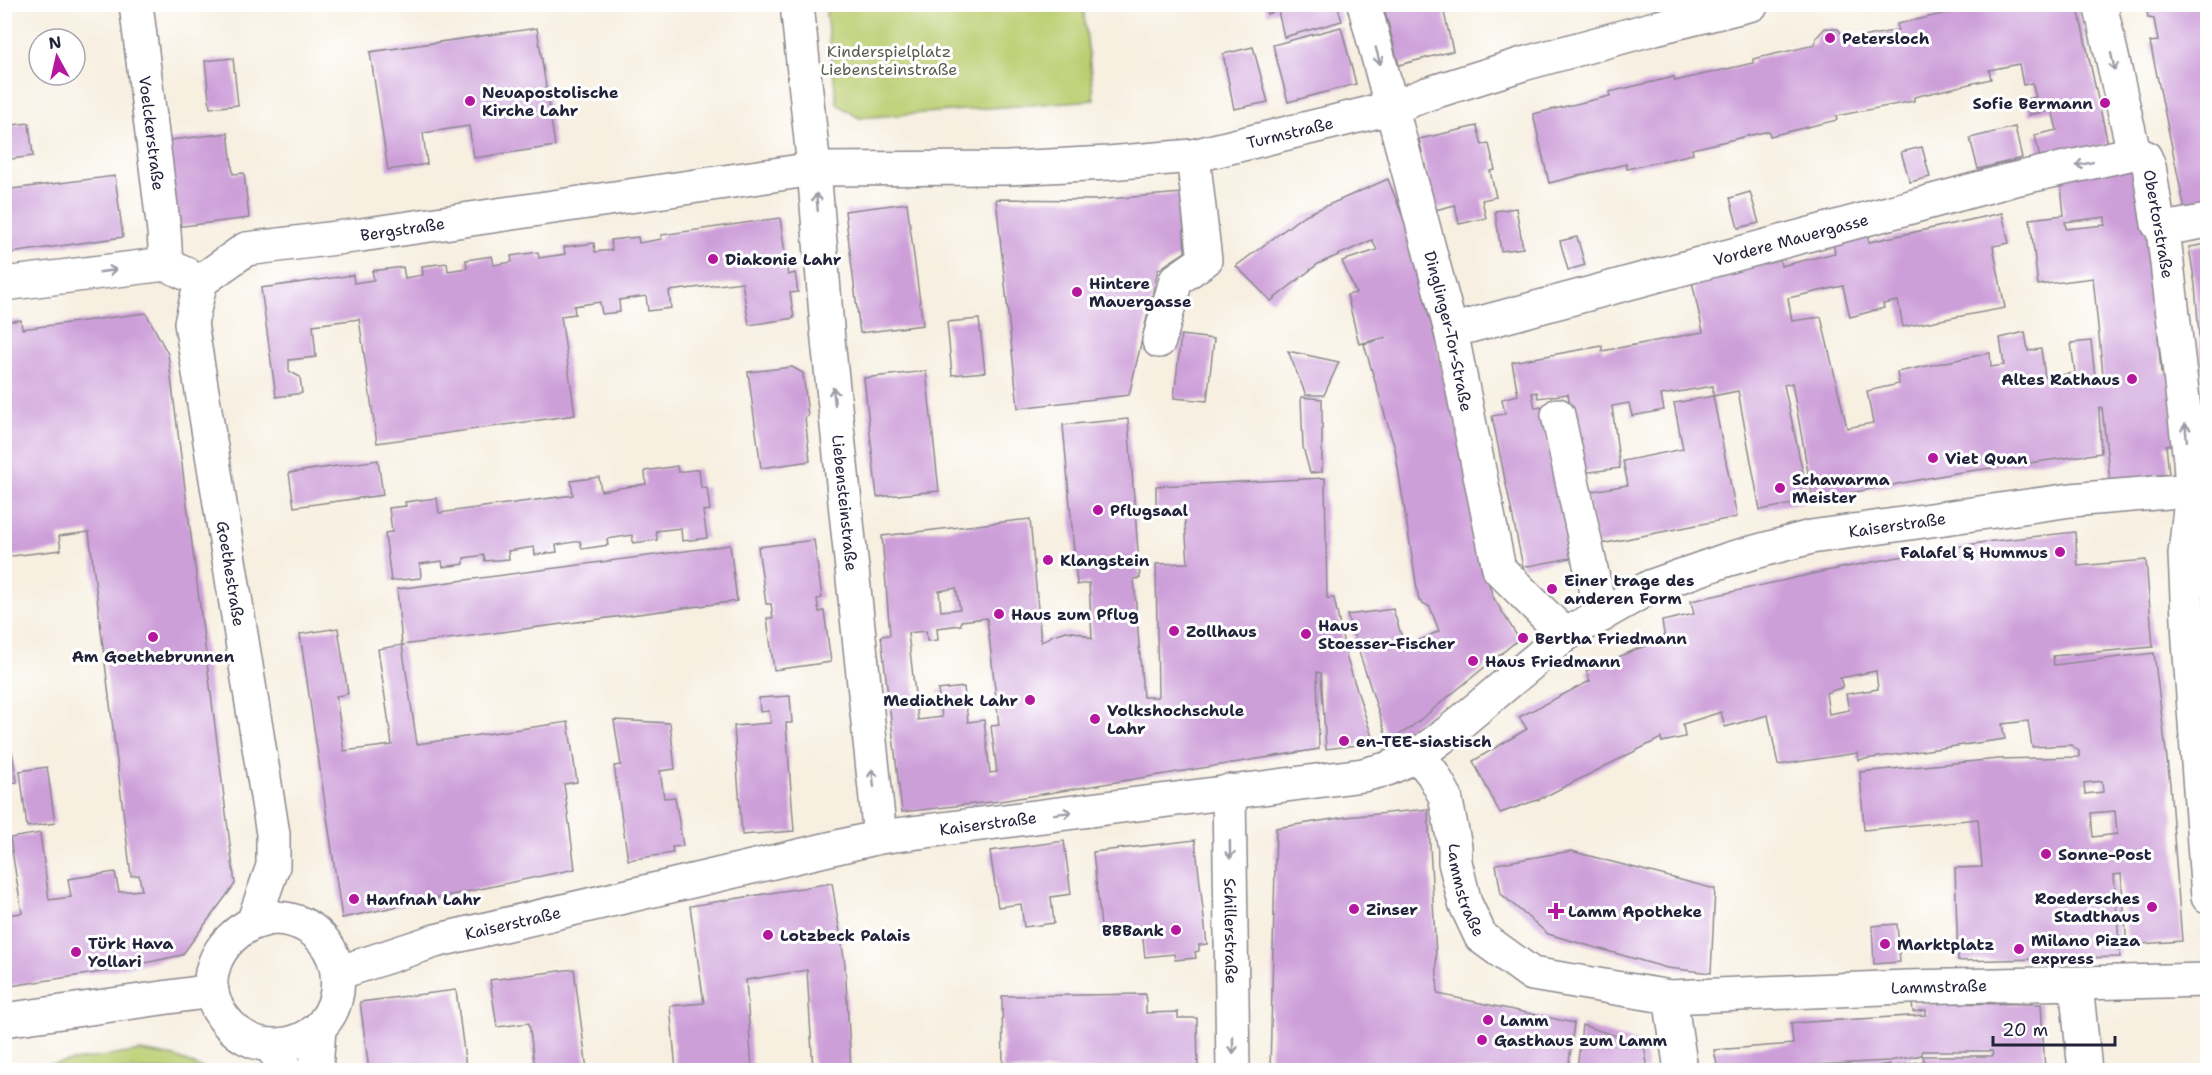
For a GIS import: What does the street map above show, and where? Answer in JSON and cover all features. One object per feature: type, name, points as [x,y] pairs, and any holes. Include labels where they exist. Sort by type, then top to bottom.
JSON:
[{"type":"street","name":"Voelckerstraße","points":[[136,4],[166,264]]},
{"type":"street","name":"Liebensteinstraße","points":[[797,4],[828,340],[879,837]]},
{"type":"street","name":"Dinglinger-Tor-Straße","points":[[1364,4],[1451,331],[1499,568],[1565,635]]},
{"type":"street","name":"Turmstraße","points":[[814,169],[1008,168],[1193,156],[1391,108],[1427,94],[1523,64],[1752,4]]},
{"type":"street","name":"Obertorstraße","points":[[2100,4],[2134,153],[2145,157],[2149,166],[2158,224],[2163,229],[2200,490],[2185,555]]},
{"type":"street","name":"Vordere Mauergasse","points":[[1451,331],[2034,174],[2134,153]]},
{"type":"street","points":[[1159,341],[1176,280],[1205,260],[1193,156]]},
{"type":"street","name":"Bergstraße","points":[[201,281],[246,249],[361,236],[814,169]]},
{"type":"street","points":[[2163,229],[2208,221]]},
{"type":"street","points":[[4,284],[166,264],[201,281]]},
{"type":"street","name":"Goethestraße","points":[[201,281],[191,323],[273,834],[273,866],[253,922]]},
{"type":"street","points":[[1557,415],[1601,616]]},
{"type":"street","name":"Kaiserstraße","points":[[338,973],[435,940],[879,837],[1363,775],[1387,769],[1418,755],[1449,732],[1565,635],[1652,586],[1729,559],[1811,537],[2060,502],[2200,490]]},
{"type":"street","points":[[2156,493],[2185,555],[2189,642],[2208,897]]},
{"type":"street","name":"Lammstraße","points":[[1418,755],[1433,774],[1445,796],[1455,847],[1455,862],[1465,903],[1481,937],[1532,974],[1670,998],[1907,987],[2208,980]]},
{"type":"street","name":"Schillerstraße","points":[[1229,792],[1233,1071]]},
{"type":"street","name":"Goethestraße","points":[[273,866],[295,922]]},
{"type":"street","points":[[274,918],[295,922],[311,929],[324,941],[333,956],[338,973],[338,993],[331,1012],[319,1028],[304,1038],[288,1044],[278,1058],[231,1028],[218,1011],[212,991],[212,974],[216,957],[221,950],[238,930],[253,922],[274,918]]},
{"type":"street","points":[[2076,984],[2085,1071]]},
{"type":"street","points":[[4,1020],[212,991]]},
{"type":"street","points":[[1670,998],[1681,1071]]},
{"type":"street","points":[[316,1071],[319,1028]]},
{"type":"green space","name":"Kinderspielplatz Liebensteinstraße","points":[[825,5],[1083,5],[1094,100],[859,118],[837,104]]},
{"type":"green space","points":[[141,1051],[175,1057],[207,1070],[12,1070]]},
{"type":"building","points":[[1264,4],[1337,4],[1342,21],[1284,37],[1278,11],[1267,14]]},
{"type":"building","points":[[1383,4],[1442,4],[1453,51],[1399,65]]},
{"type":"building","points":[[1960,4],[2077,4],[2108,144],[2040,159],[2035,135],[2057,130],[2052,110],[2029,115],[2025,99],[2036,97],[2032,83],[2023,85],[2019,64],[1989,70],[1991,79],[1914,97],[1914,101],[1836,116],[1837,120],[1770,136],[1769,131],[1692,149],[1693,154],[1627,169],[1626,164],[1549,183],[1533,114],[1610,96],[1609,92],[1674,77],[1675,81],[1753,63],[1753,59],[1815,45],[1816,38],[1825,28],[1838,29],[1847,40],[1898,30],[1897,24],[1961,10]]},
{"type":"building","points":[[2146,4],[2208,4],[2208,206],[2185,210],[2150,42],[2158,41],[2154,19],[2148,18]]},
{"type":"building","points":[[1341,27],[1356,84],[1288,102],[1273,45]]},
{"type":"building","name":"Neuapostolische Kirche Lahr","points":[[537,28],[555,146],[474,158],[469,126],[423,133],[427,164],[388,170],[370,52]]},
{"type":"building","points":[[1253,47],[1268,102],[1234,109],[1223,54]]},
{"type":"building","points":[[233,58],[238,105],[210,108],[205,61]]},
{"type":"building","points":[[29,123],[33,156],[4,160],[4,126]]},
{"type":"building","points":[[1477,126],[1482,145],[1489,144],[1495,170],[1490,171],[1496,197],[1482,200],[1486,218],[1459,224],[1455,205],[1435,210],[1419,139]]},
{"type":"building","points":[[2015,127],[2022,158],[1978,169],[1970,138]]},
{"type":"building","points":[[228,133],[233,174],[244,173],[249,218],[175,227],[164,141]]},
{"type":"building","points":[[1922,147],[1930,177],[1910,182],[1901,152]]},
{"type":"building","points":[[2138,167],[2153,271],[2161,373],[2171,372],[2176,444],[2166,445],[2169,474],[2110,481],[2102,408],[2099,409],[2101,453],[1955,473],[1813,500],[1792,383],[1784,385],[1809,501],[1760,510],[1738,391],[1713,396],[1713,386],[1661,395],[1664,410],[1632,416],[1629,403],[1612,406],[1620,468],[1582,473],[1568,394],[1538,398],[1537,392],[1532,393],[1535,408],[1541,407],[1571,558],[1523,567],[1492,416],[1505,414],[1502,399],[1518,395],[1512,362],[1602,346],[1602,351],[1703,332],[1691,277],[1779,256],[1781,266],[1835,253],[1833,244],[1867,236],[1869,242],[2002,213],[2009,243],[1993,246],[2005,308],[1903,327],[1898,301],[1883,304],[1884,308],[1850,317],[1843,286],[1788,298],[1792,321],[1821,317],[1847,428],[1873,423],[1867,391],[1899,384],[1897,372],[1990,353],[1991,367],[2004,365],[2000,338],[2025,332],[2028,351],[2041,349],[2045,377],[2075,373],[2071,343],[2091,341],[2096,385],[2104,384],[2093,278],[2038,285],[2030,219],[2064,215],[2060,176]],"holes":[[[2105,217],[2105,225],[2066,229],[2065,222]]]},
{"type":"building","points":[[115,176],[123,237],[4,254],[4,190]]},
{"type":"building","points":[[1388,179],[1406,225],[1460,439],[1487,578],[1493,597],[1519,639],[1409,729],[1388,741],[1347,615],[1393,609],[1405,647],[1439,631],[1430,607],[1419,601],[1395,449],[1364,344],[1387,337],[1359,344],[1347,295],[1356,293],[1342,261],[1377,250],[1372,240],[1318,264],[1271,301],[1236,266],[1303,216]]},
{"type":"building","points":[[1750,192],[1759,223],[1738,228],[1730,198]]},
{"type":"building","points":[[1182,193],[1185,252],[1158,270],[1129,395],[1018,408],[996,199],[1095,200]]},
{"type":"building","points":[[907,203],[923,325],[860,333],[845,211]]},
{"type":"building","points":[[1516,208],[1523,248],[1501,251],[1495,211]]},
{"type":"building","points":[[780,218],[788,275],[795,273],[798,292],[790,293],[794,318],[749,325],[742,282],[669,291],[671,308],[648,311],[646,296],[619,300],[620,312],[602,314],[600,302],[574,306],[575,314],[561,316],[575,415],[377,443],[359,319],[313,325],[316,357],[289,360],[289,371],[300,377],[302,393],[276,397],[261,288],[353,275],[354,283],[374,280],[372,271],[403,267],[405,278],[423,275],[422,266],[447,263],[448,271],[467,268],[466,260],[492,256],[494,265],[512,262],[511,256],[538,252],[539,258],[565,254],[564,247],[594,243],[595,252],[612,250],[611,240],[638,237],[639,243],[662,239],[661,235]]},
{"type":"building","points":[[1577,237],[1585,265],[1568,270],[1560,241]]},
{"type":"building","points":[[2208,244],[2208,421],[2206,421],[2195,285],[2189,247]]},
{"type":"building","name":"Am Goethebrunnen","points":[[146,313],[168,354],[235,884],[182,955],[108,971],[4,987],[4,915],[22,913],[10,838],[40,833],[49,900],[71,897],[68,879],[115,872],[119,892],[142,890],[139,875],[131,876],[89,532],[59,536],[61,550],[4,557],[4,322],[21,320],[22,329]]},
{"type":"building","points":[[979,319],[985,372],[952,375],[947,322]]},
{"type":"building","points":[[1181,335],[1214,339],[1207,401],[1174,398]]},
{"type":"building","points":[[1288,351],[1339,362],[1324,395],[1306,395]]},
{"type":"building","points":[[792,367],[803,373],[810,461],[761,468],[748,372]]},
{"type":"building","points":[[926,371],[939,491],[877,497],[864,378]]},
{"type":"building","points":[[1713,396],[1737,517],[1596,545],[1586,492],[1628,485],[1623,461],[1683,449],[1674,403]]},
{"type":"building","points":[[1301,397],[1322,399],[1322,472],[1310,473],[1303,447]]},
{"type":"building","points":[[1128,419],[1140,578],[1134,579],[1143,697],[1158,697],[1156,564],[1188,563],[1184,509],[1156,509],[1156,486],[1325,478],[1327,598],[1334,598],[1347,659],[1374,743],[1326,749],[1321,673],[1317,672],[1319,749],[1000,801],[902,812],[881,636],[890,635],[882,536],[1030,519],[1041,642],[1066,631],[1080,633],[1092,639],[1089,583],[1077,585],[1063,425]],"holes":[[[956,588],[960,609],[941,611],[939,591]],[[987,618],[999,725],[991,726],[997,772],[990,773],[984,720],[968,722],[964,687],[938,690],[942,717],[918,720],[908,633],[926,631],[927,641],[938,640],[937,628],[961,625],[961,621]]]},
{"type":"building","points":[[378,460],[383,495],[294,507],[289,473]]},
{"type":"building","points":[[677,466],[678,472],[699,469],[701,488],[707,487],[710,510],[703,511],[707,538],[682,541],[681,528],[656,531],[657,540],[633,543],[632,535],[607,539],[608,545],[582,549],[580,541],[556,545],[557,552],[535,555],[534,547],[508,551],[509,559],[485,561],[484,555],[464,558],[464,564],[443,567],[442,561],[420,564],[421,578],[391,581],[385,533],[392,532],[389,508],[406,506],[405,502],[437,498],[439,513],[573,495],[571,481],[599,477],[601,491],[646,484],[645,471]]},
{"type":"building","points":[[2075,532],[2078,566],[2146,560],[2153,647],[2053,656],[2054,665],[2154,653],[2170,784],[2182,941],[2127,945],[2121,874],[2114,875],[2120,957],[1958,961],[1955,868],[1982,867],[1978,819],[1864,830],[1860,772],[1998,759],[2079,757],[2079,751],[2071,745],[2032,747],[2028,721],[2002,724],[2005,739],[1858,760],[1857,753],[1778,765],[1768,715],[1725,727],[1721,712],[1683,724],[1685,737],[1662,742],[1661,738],[1540,799],[1500,813],[1473,761],[1527,729],[1519,717],[1590,681],[1586,671],[1637,649],[1665,640],[1662,621],[1694,614],[1691,601],[1821,572],[1985,542]],"holes":[[[1876,671],[1878,689],[1846,694],[1849,710],[1829,714],[1826,693],[1843,687],[1840,678]],[[2102,781],[2103,792],[2085,794],[2084,783]],[[2115,811],[2117,834],[2093,837],[2091,813]]]},
{"type":"building","points":[[814,540],[822,598],[817,599],[819,612],[824,611],[831,662],[774,670],[767,618],[773,618],[771,604],[766,604],[758,547]]},
{"type":"building","points":[[730,545],[737,601],[402,645],[397,589]]},
{"type":"building","points":[[338,628],[348,694],[336,696],[344,751],[392,745],[378,649],[402,645],[417,744],[568,722],[577,782],[564,784],[575,869],[342,918],[300,634]]},
{"type":"building","points":[[790,696],[792,723],[786,723],[794,831],[742,835],[734,726],[771,723],[769,711],[760,712],[759,698]]},
{"type":"building","points":[[614,720],[670,723],[675,769],[660,771],[664,798],[675,797],[683,846],[672,847],[673,853],[628,860],[614,766],[621,765]]},
{"type":"building","points":[[12,752],[17,782],[4,784],[4,753]]},
{"type":"building","points":[[47,767],[55,823],[27,827],[20,771]]},
{"type":"building","name":"Zinser","points":[[1428,809],[1438,994],[1574,1023],[1568,1070],[1442,1068],[1442,1070],[1270,1070],[1276,828],[1346,817]]},
{"type":"building","points":[[1195,840],[1207,944],[1199,945],[1199,951],[1195,952],[1196,958],[1175,960],[1174,954],[1145,957],[1142,931],[1102,936],[1093,852]]},
{"type":"building","points":[[1064,841],[1071,894],[1051,897],[1054,923],[1024,927],[1021,904],[998,907],[990,851]]},
{"type":"building","points":[[1571,851],[1715,889],[1711,973],[1667,968],[1548,934],[1501,894],[1496,864]]},
{"type":"building","points":[[832,883],[845,964],[851,1070],[813,1070],[807,970],[746,980],[752,1070],[676,1070],[670,1006],[704,1003],[690,906]]},
{"type":"building","name":"Marktplatz","points":[[1897,924],[1900,962],[1874,964],[1872,926]]},
{"type":"building","points":[[574,969],[587,1070],[535,1070],[529,1023],[497,1027],[490,980]]},
{"type":"building","points":[[456,990],[466,1067],[435,1070],[369,1070],[360,1002]]},
{"type":"building","points":[[1146,994],[1146,1013],[1178,1012],[1178,1018],[1197,1018],[1198,1070],[1003,1070],[1002,996]]},
{"type":"building","points":[[1912,1003],[2041,1004],[2045,1070],[1948,1070],[1947,1068],[1852,1070],[1924,1061],[1923,1056],[1993,1056],[1992,1051],[1922,1051],[1922,1055],[1889,1061],[1796,1066],[1797,1070],[1718,1070],[1714,1050],[1793,1044],[1791,1023],[1926,1015],[1926,1010],[1913,1012]]},
{"type":"building","points":[[1582,1025],[1644,1045],[1648,1070],[1577,1070]]},
{"type":"place","name":"Petersloch","points":[[1830,38]]},
{"type":"place","name":"Neuapostolische Kirche Lahr","points":[[470,101]]},
{"type":"place","name":"Sofie Bermann","points":[[2105,103]]},
{"type":"place","name":"Diakonie Lahr","points":[[713,259]]},
{"type":"place","name":"Hintere Mauergasse","points":[[1077,292]]},
{"type":"place","name":"Altes Rathaus","points":[[2132,379]]},
{"type":"place","name":"Viet Quan","points":[[1933,458]]},
{"type":"place","name":"Schawarma Meister","points":[[1780,488]]},
{"type":"place","name":"Pflugsaal","points":[[1098,510]]},
{"type":"place","name":"Falafel & Hummus","points":[[2060,552]]},
{"type":"place","name":"Klangstein","points":[[1048,560]]},
{"type":"place","name":"Einer trage des anderen Form","points":[[1552,589]]},
{"type":"place","name":"Haus zum Pflug","points":[[999,614]]},
{"type":"place","name":"Zollhaus","points":[[1174,631]]},
{"type":"place","name":"Haus Stoesser-Fischer","points":[[1306,634]]},
{"type":"place","name":"Am Goethebrunnen","points":[[153,637]]},
{"type":"place","name":"Bertha Friedmann","points":[[1523,638]]},
{"type":"place","name":"Haus Friedmann","points":[[1473,661]]},
{"type":"place","name":"Mediathek Lahr","points":[[1030,700]]},
{"type":"place","name":"Volkshochschule Lahr","points":[[1095,719]]},
{"type":"place","name":"en-TEE-siastisch","points":[[1344,741]]},
{"type":"place","name":"Sonne-Post","points":[[2046,854]]},
{"type":"place","name":"Hanfnah Lahr","points":[[354,899]]},
{"type":"place","name":"Roedersches Stadthaus","points":[[2152,907]]},
{"type":"place","name":"Zinser","points":[[1354,909]]},
{"type":"place","name":"Lamm Apotheke","points":[[1556,911]]},
{"type":"place","name":"BBBank","points":[[1176,930]]},
{"type":"place","name":"Lotzbeck Palais","points":[[768,935]]},
{"type":"place","name":"Marktplatz","points":[[1885,944]]},
{"type":"place","name":"Milano Pizza express","points":[[2019,949]]},
{"type":"place","name":"Türk Hava Yollari","points":[[76,952]]},
{"type":"place","name":"Lamm","points":[[1488,1020]]},
{"type":"place","name":"Gasthaus zum Lamm","points":[[1482,1040]]}]
